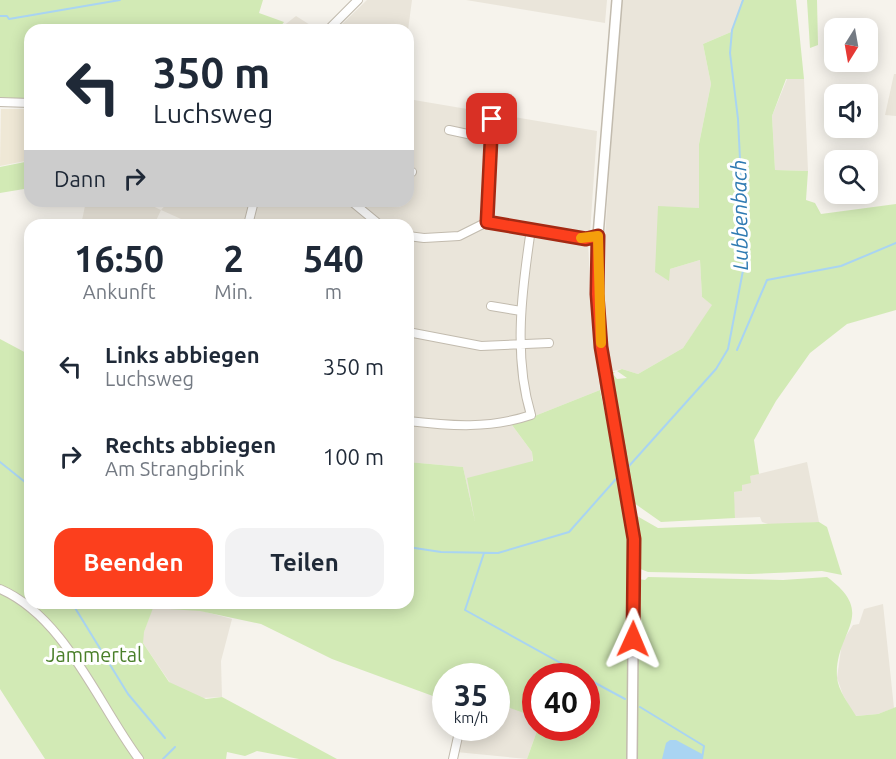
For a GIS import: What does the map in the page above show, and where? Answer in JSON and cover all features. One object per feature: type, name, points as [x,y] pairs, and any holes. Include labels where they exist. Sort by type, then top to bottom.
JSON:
[{"type":"street","points":[[334,24],[358,0]]},
{"type":"street","points":[[617,0],[598,236],[597,294],[601,347],[634,539],[632,759]]},
{"type":"street","points":[[0,102],[24,103]]},
{"type":"street","points":[[487,222],[492,119]]},
{"type":"street","points":[[449,130],[491,139]]},
{"type":"street","points":[[358,207],[373,219]]},
{"type":"street","points":[[414,237],[459,236],[487,222],[586,239],[598,236]]},
{"type":"street","points":[[414,422],[458,427],[508,423],[531,415],[525,396],[521,297],[531,230]]},
{"type":"street","points":[[490,306],[521,310]]},
{"type":"street","points":[[414,333],[481,346],[549,344]]},
{"type":"street","points":[[0,589],[24,602]]},
{"type":"street","points":[[32,609],[50,626],[138,759]]},
{"type":"street","points":[[453,759],[457,741]]},
{"type":"shaded area","points":[[367,0],[412,0],[409,24],[342,24]]},
{"type":"shaded area","points":[[466,0],[607,0],[605,23]]},
{"type":"shaded area","points":[[620,0],[742,0],[731,32],[703,44],[711,84],[699,144],[699,208],[658,207],[670,269],[700,260],[702,297],[713,305],[683,348],[638,374],[622,369],[609,372],[605,333],[603,268]]},
{"type":"shaded area","points":[[296,16],[309,24],[286,24]]},
{"type":"shaded area","points":[[894,74],[896,74],[896,116],[885,115]]},
{"type":"shaded area","points":[[787,79],[804,79],[808,171],[775,170],[772,116]]},
{"type":"shaded area","points":[[414,100],[597,131],[590,233],[528,224],[588,240],[592,322],[600,390],[512,425],[532,452],[534,488],[475,521],[463,467],[414,463],[414,219],[181,219],[161,210],[164,207],[414,207]]},
{"type":"shaded area","points":[[1,109],[24,109],[24,161],[0,166]]},
{"type":"shaded area","points":[[85,207],[155,207],[161,210],[157,219],[82,219]]},
{"type":"shaded area","points":[[807,462],[819,522],[771,525],[762,522],[760,517],[735,518],[733,492],[742,491],[742,485],[750,476]]},
{"type":"shaded area","points":[[883,604],[894,708],[878,714],[855,716],[843,695],[837,678],[842,642],[853,625],[859,624],[864,609]]},
{"type":"shaded area","points":[[152,609],[194,609],[232,619],[221,661],[222,697],[181,699],[141,640]]},
{"type":"shaded area","points":[[441,660],[478,663],[441,663]]},
{"type":"shaded area","points":[[510,684],[522,695],[522,741],[533,741],[527,759],[456,752],[454,741],[510,741]]},
{"type":"green space","points":[[0,0],[263,0],[259,13],[284,22],[282,24],[24,24],[24,99],[0,98]]},
{"type":"green space","points":[[742,0],[796,0],[804,79],[786,79],[772,116],[775,170],[808,171],[806,200],[815,203],[821,214],[896,204],[896,310],[847,324],[810,353],[776,401],[754,440],[759,474],[750,476],[751,483],[742,485],[742,491],[734,492],[735,518],[661,522],[634,503],[609,372],[615,372],[613,374],[617,379],[627,378],[617,371],[622,369],[638,374],[683,348],[712,305],[702,297],[700,260],[670,269],[669,281],[655,272],[658,206],[699,208],[699,144],[711,84],[703,44],[731,32]]},
{"type":"green space","points":[[807,0],[817,0],[818,45],[810,48]]},
{"type":"green space","points":[[24,162],[24,189],[0,193],[0,167]]},
{"type":"green space","name":"Jammertal","points":[[0,339],[24,352],[24,609],[153,609],[144,632],[143,643],[169,682],[206,699],[222,697],[337,759],[299,759],[257,751],[245,756],[227,752],[226,759],[45,759],[0,689]]},
{"type":"green space","points":[[600,390],[625,506],[630,572],[638,579],[645,580],[648,577],[783,580],[827,577],[842,590],[850,602],[852,613],[838,661],[839,687],[856,716],[878,714],[896,707],[896,759],[527,759],[533,741],[600,741],[600,663],[522,663],[522,712],[510,708],[510,663],[432,663],[432,696],[332,659],[261,624],[200,611],[169,609],[414,609],[414,463],[463,467],[475,521],[467,478],[533,461],[532,452],[512,425]]},
{"type":"green space","points":[[637,516],[658,528],[819,522],[827,527],[842,575],[822,571],[750,574],[648,572],[638,568]]},
{"type":"water","points":[[676,740],[702,754],[703,759],[662,759],[666,743]]},
{"type":"waterway","points":[[0,16],[7,16],[9,19],[120,0]]},
{"type":"waterway","name":"Lubbenbach","points":[[629,466],[716,369],[728,349],[745,260],[738,119],[730,53],[732,30],[743,0]]},
{"type":"waterway","points":[[737,350],[767,280],[841,266],[896,243]]},
{"type":"waterway","points":[[0,462],[24,481]]},
{"type":"waterway","name":"Lubbenbach","points":[[414,548],[441,552],[498,553],[569,532],[616,479]]},
{"type":"waterway","points":[[484,553],[465,610],[561,663]]},
{"type":"waterway","points":[[76,609],[128,694],[165,738]]},
{"type":"waterway","points":[[600,686],[625,699]]},
{"type":"waterway","points":[[640,707],[704,746],[702,759]]},
{"type":"waterway","points":[[163,759],[175,747]]},
{"type":"slow traffic","points":[[581,238],[598,236],[597,294],[601,343]]},
{"type":"route","points":[[492,119],[485,216],[487,222],[586,239],[598,236],[597,294],[601,347],[606,387],[620,449],[634,539],[633,639]]}]
